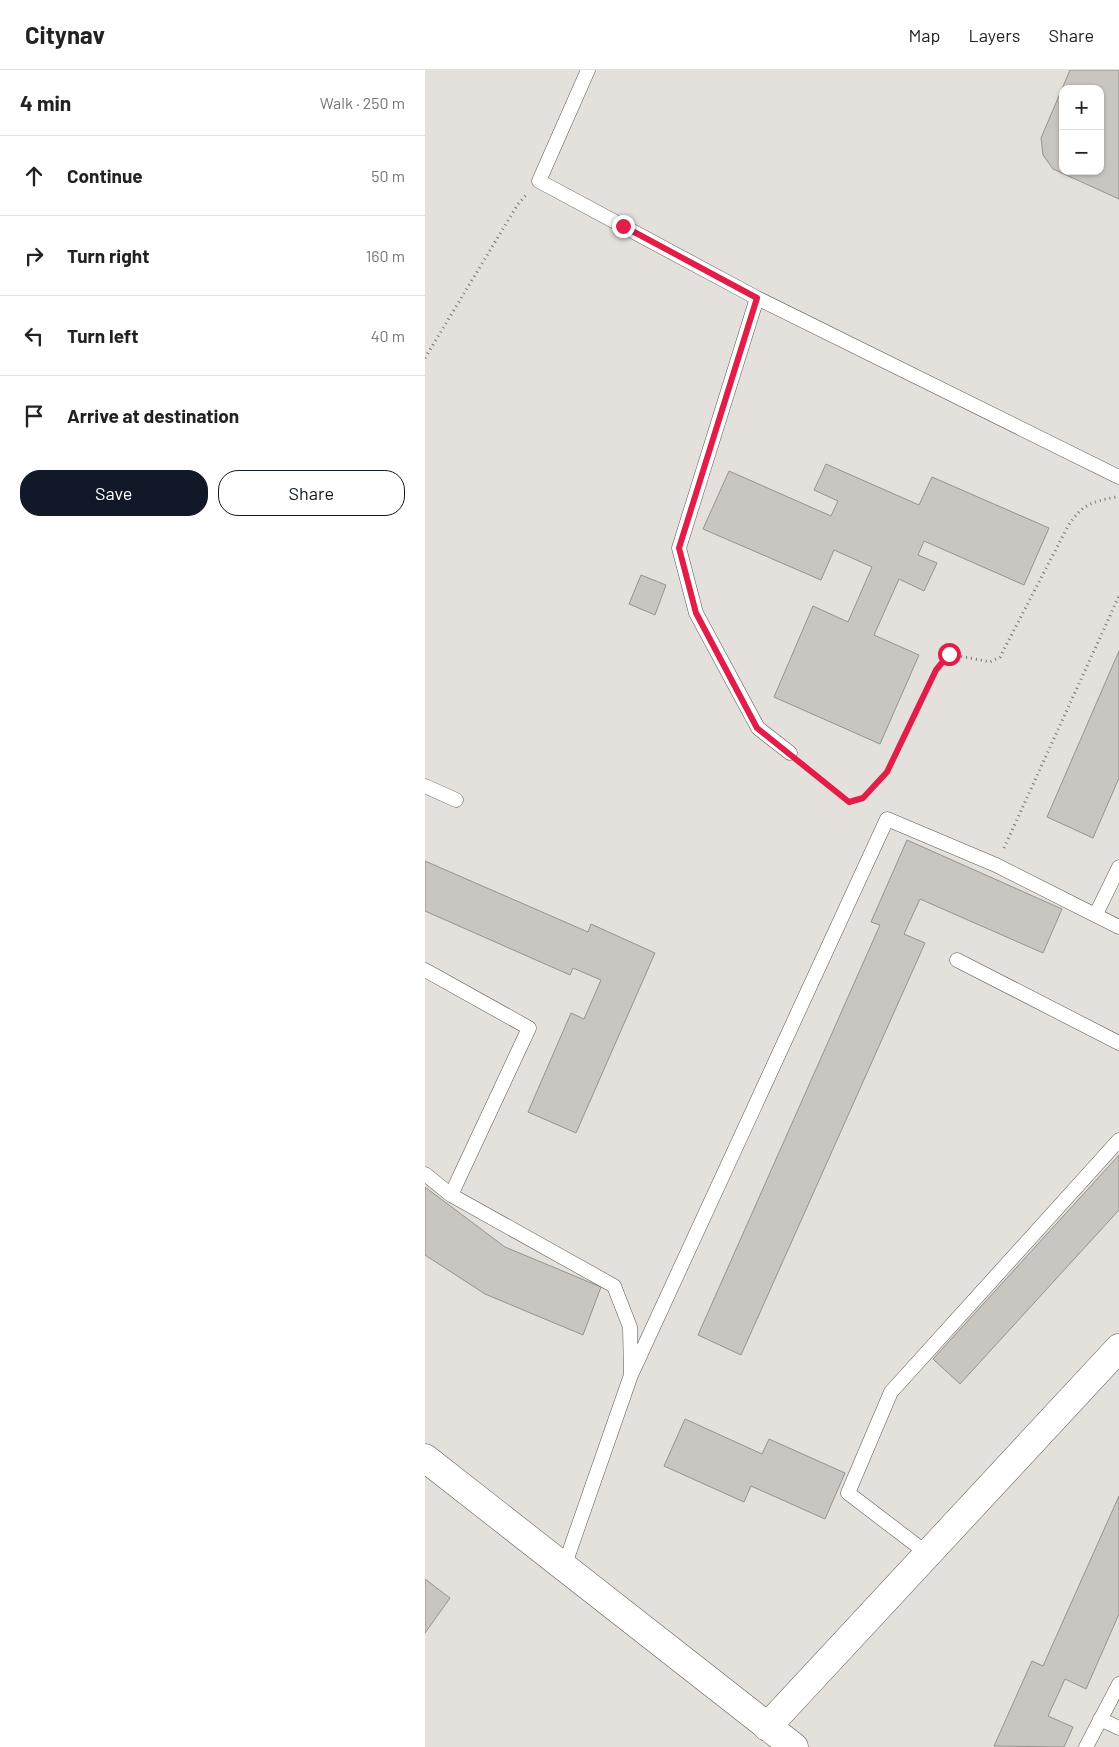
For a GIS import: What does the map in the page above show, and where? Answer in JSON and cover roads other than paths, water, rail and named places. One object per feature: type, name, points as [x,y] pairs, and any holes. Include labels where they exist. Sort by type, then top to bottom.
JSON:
[{"type":"street","points":[[767,1727],[1119,1348]]},
{"type":"street","points":[[425,1458],[794,1747]]},
{"type":"lane","points":[[589,70],[539,181],[757,298],[1119,477]]},
{"type":"lane","points":[[757,298],[679,548],[696,613],[757,728],[790,752]]},
{"type":"lane","points":[[425,786],[456,800]]},
{"type":"lane","points":[[564,1567],[631,1375],[887,819],[996,865],[1119,927]]},
{"type":"lane","points":[[1096,914],[1119,867]]},
{"type":"lane","points":[[957,960],[1119,1042]]},
{"type":"lane","points":[[425,970],[529,1028],[451,1195]]},
{"type":"lane","points":[[928,1554],[849,1493],[891,1392],[1119,1140]]},
{"type":"lane","points":[[425,1174],[451,1195],[614,1286],[630,1327],[631,1375]]},
{"type":"lane","points":[[1086,1747],[1119,1684]]},
{"type":"lane","points":[[1100,1720],[1119,1728]]}]
